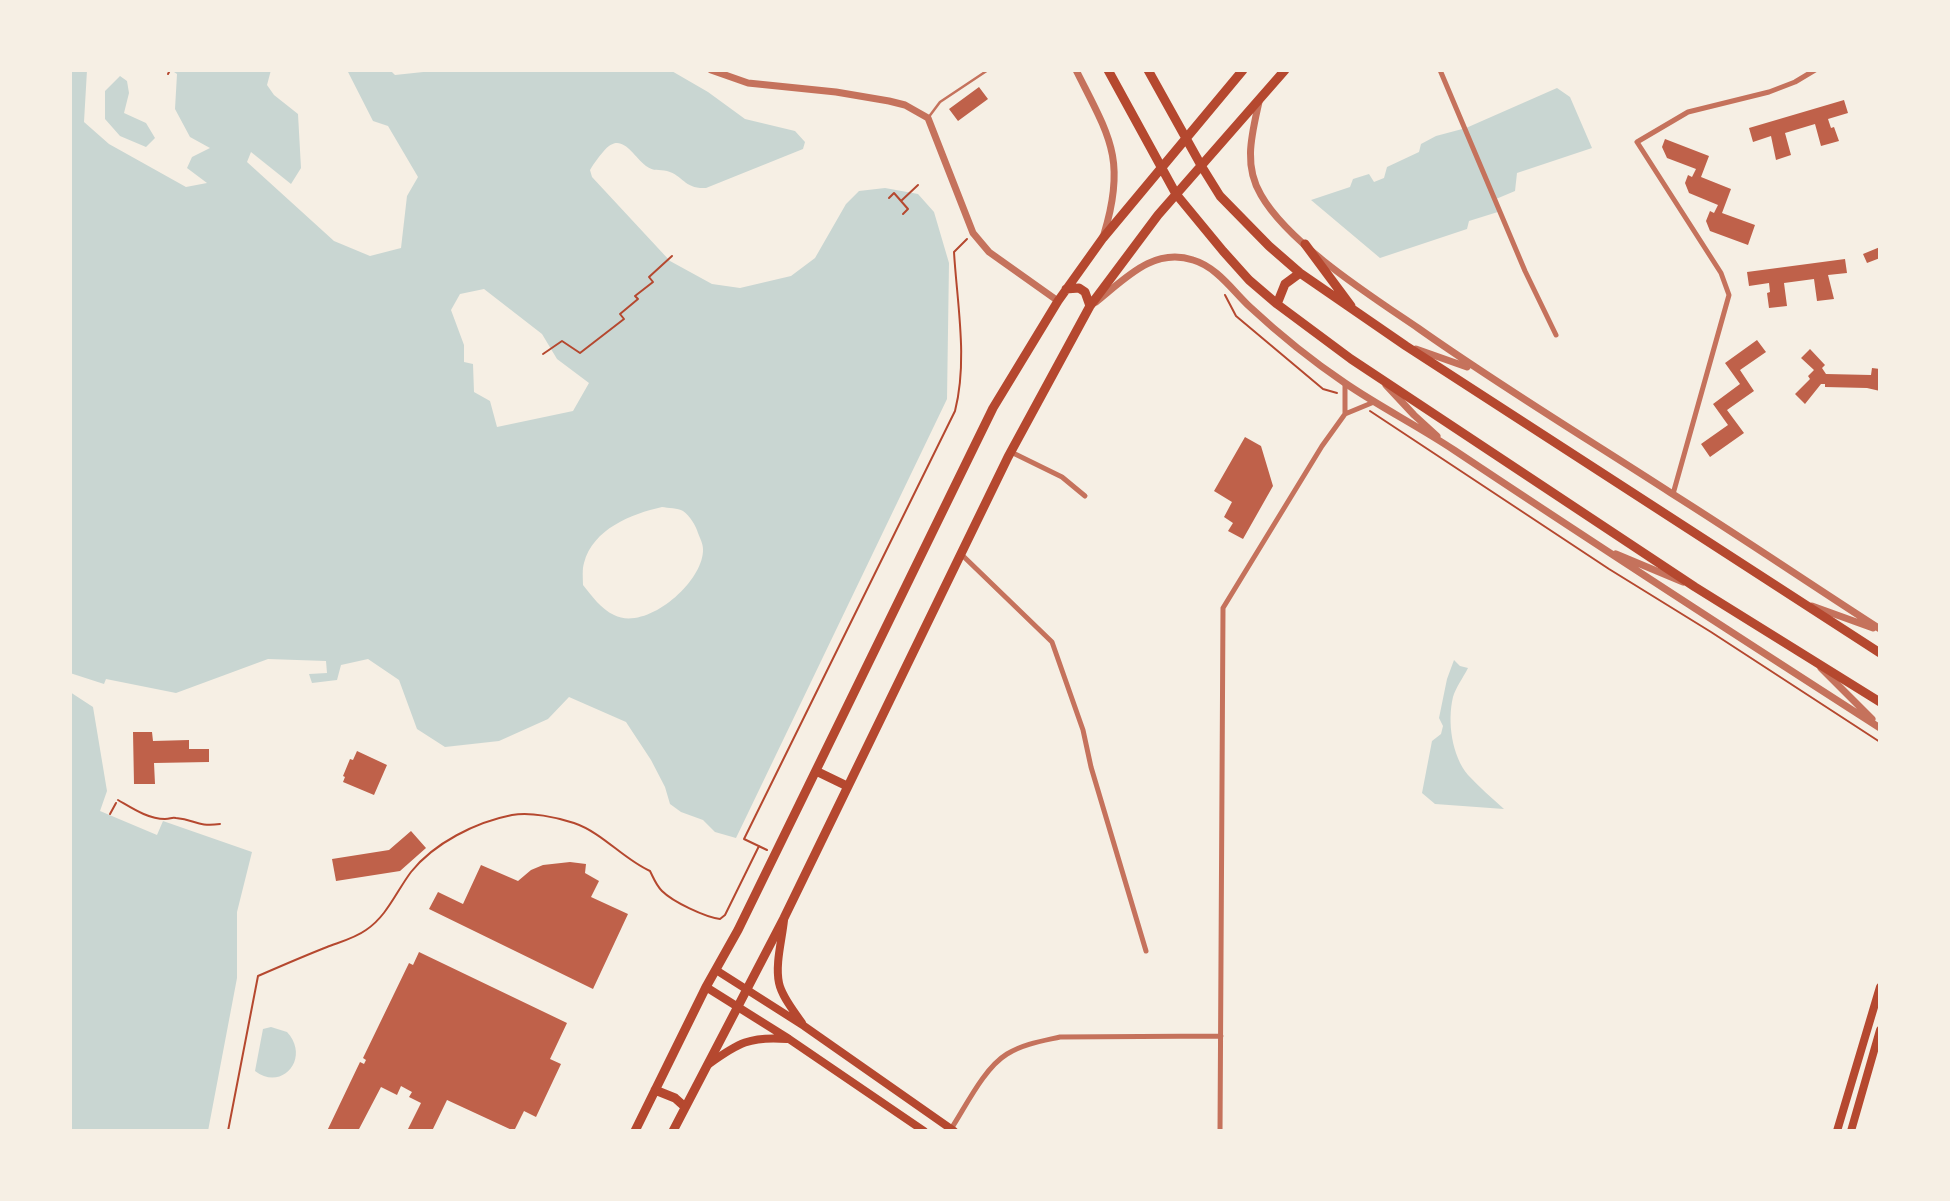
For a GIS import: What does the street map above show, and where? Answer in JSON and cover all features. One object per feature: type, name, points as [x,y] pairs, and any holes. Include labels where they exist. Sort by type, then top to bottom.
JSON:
[{"type":"main road","points":[[1108,70],[1176,194],[1223,251],[1250,280],[1278,304],[1378,377],[1695,587],[1880,702]]},
{"type":"main road","points":[[1148,70],[1220,196],[1300,273],[1406,346],[1880,653]]},
{"type":"main road","points":[[635,1131],[706,987],[738,930],[993,408],[1058,301],[1103,238],[1244,70]]},
{"type":"main road","points":[[673,1131],[784,918],[1011,452],[1090,306],[1158,215],[1285,70]]},
{"type":"main road","points":[[1305,244],[1356,313]]},
{"type":"main road","points":[[1278,304],[1285,284],[1300,273]]},
{"type":"main road","points":[[1066,289],[1079,288],[1085,292],[1090,306]]},
{"type":"main road","points":[[816,771],[847,786]]},
{"type":"main road","points":[[784,918],[778,982],[804,1026]]},
{"type":"main road","points":[[716,970],[748,988],[953,1130]]},
{"type":"main road","points":[[706,987],[789,1039],[924,1131]]},
{"type":"main road","points":[[1837,1131],[1880,987]]},
{"type":"main road","points":[[1852,1131],[1880,1030]]},
{"type":"main road","points":[[706,1066],[729,1049],[751,1039],[789,1039]]},
{"type":"main road","points":[[858,1086],[855,1078],[858,1072],[866,1070]]},
{"type":"main road","points":[[655,1090],[675,1098],[685,1107]]},
{"type":"street","points":[[711,70],[748,83],[836,92],[888,101],[905,105],[928,118],[973,233],[989,252],[1058,301]]},
{"type":"street","points":[[1076,70],[1107,134],[1113,154],[1113,206],[1103,238]]},
{"type":"street","points":[[1440,70],[1525,271],[1556,335]]},
{"type":"street","points":[[1673,494],[1729,295],[1721,273],[1637,142],[1688,112],[1769,92],[1795,82],[1815,70]]},
{"type":"street","points":[[1259,102],[1250,154],[1254,180],[1260,194],[1276,216],[1305,244],[1359,288],[1478,370],[1880,630]]},
{"type":"street","points":[[1090,306],[1136,270],[1158,259],[1169,257],[1194,260],[1220,277],[1302,353],[1345,383],[1450,447],[1599,547],[1880,728]]},
{"type":"street","points":[[1406,346],[1478,370]]},
{"type":"street","points":[[1378,377],[1414,415],[1450,447]]},
{"type":"street","points":[[1345,383],[1345,414]]},
{"type":"street","points":[[1220,1131],[1223,608],[1322,446],[1345,414],[1374,402]]},
{"type":"street","points":[[1011,452],[1062,477],[1085,496]]},
{"type":"street","points":[[1599,547],[1695,587]]},
{"type":"street","points":[[961,554],[1052,642],[1083,730],[1091,768],[1146,951]]},
{"type":"street","points":[[1800,601],[1880,630]]},
{"type":"street","points":[[1808,655],[1880,728]]},
{"type":"street","points":[[953,1130],[991,1066],[1007,1054],[1033,1042],[1059,1037],[1221,1036]]},
{"type":"lane","points":[[928,118],[940,102],[988,70]]},
{"type":"path","points":[[168,74],[170,70]]},
{"type":"path","points":[[901,201],[918,185]]},
{"type":"path","points":[[889,198],[894,193],[908,209],[903,214]]},
{"type":"path","points":[[774,854],[744,839],[955,411],[960,392],[961,364],[954,252],[973,233]]},
{"type":"path","points":[[543,354],[562,341],[580,353],[624,319],[620,314],[638,299],[635,296],[653,282],[649,277],[673,256]]},
{"type":"path","points":[[1220,277],[1227,301],[1236,316],[1323,389],[1345,395]]},
{"type":"path","points":[[1363,407],[1609,569],[1880,742]]},
{"type":"path","points":[[110,814],[117,802],[164,819],[175,817],[205,826],[220,824]]},
{"type":"path","points":[[228,1131],[258,976],[363,933],[379,921],[412,870],[435,849],[462,833],[513,815],[543,816],[576,823],[636,865],[650,871],[656,885],[664,894],[709,918],[720,919],[725,915],[759,846]]},
{"type":"shaded area","points":[[70,70],[87,70],[84,122],[109,144],[186,187],[207,183],[187,168],[192,157],[210,148],[190,137],[175,109],[177,74],[171,70],[271,70],[267,85],[274,95],[298,114],[301,168],[291,184],[251,152],[247,162],[334,241],[370,256],[401,248],[407,196],[418,177],[388,126],[373,121],[347,70],[390,70],[395,75],[442,70],[670,70],[708,92],[745,119],[795,131],[805,142],[803,149],[706,188],[688,184],[673,173],[649,168],[626,146],[615,143],[599,156],[590,170],[592,177],[670,261],[712,284],[740,288],[791,276],[815,258],[846,204],[859,191],[885,188],[918,194],[934,212],[949,263],[947,399],[736,838],[715,832],[703,820],[681,812],[670,804],[665,787],[651,760],[626,722],[569,697],[548,719],[499,741],[445,747],[417,729],[399,680],[368,659],[341,665],[337,680],[312,683],[309,674],[327,673],[326,661],[268,659],[176,693],[106,679],[104,684],[70,673]],"holes":[[[484,289],[542,334],[557,359],[589,383],[573,411],[497,427],[490,401],[474,392],[473,364],[464,362],[464,345],[451,310],[460,294]],[[662,507],[681,510],[692,521],[703,549],[701,562],[694,576],[671,601],[642,617],[614,615],[601,606],[583,585],[583,565],[589,551],[604,532],[615,525]]]},
{"type":"shaded area","points":[[120,76],[127,81],[129,93],[124,113],[146,123],[155,138],[146,147],[120,136],[105,119],[105,91]]},
{"type":"shaded area","points":[[1557,88],[1570,97],[1592,148],[1517,173],[1515,191],[1496,199],[1501,211],[1469,221],[1467,229],[1380,258],[1311,200],[1350,187],[1353,179],[1369,174],[1374,182],[1384,178],[1387,167],[1419,152],[1421,144],[1436,136],[1466,128]]},
{"type":"shaded area","points":[[1454,660],[1460,666],[1468,668],[1454,693],[1451,707],[1452,738],[1458,758],[1468,775],[1504,809],[1435,804],[1422,793],[1432,741],[1441,734],[1443,726],[1439,718]]},
{"type":"shaded area","points":[[70,692],[93,707],[107,791],[100,811],[157,835],[163,821],[252,852],[237,912],[237,978],[208,1131],[70,1131]]},
{"type":"shaded area","points":[[271,1027],[287,1032],[294,1042],[296,1052],[290,1069],[275,1077],[255,1071],[263,1029]]},
{"type":"building","points":[[979,87],[988,99],[958,121],[949,109]]},
{"type":"building","points":[[1844,100],[1848,113],[1828,119],[1839,141],[1821,146],[1815,124],[1785,133],[1791,155],[1776,160],[1771,136],[1753,142],[1749,128]]},
{"type":"building","points":[[1665,139],[1709,156],[1701,177],[1731,189],[1722,213],[1755,225],[1748,245],[1710,231],[1706,221],[1710,211],[1714,213],[1718,205],[1689,193],[1685,183],[1688,175],[1692,177],[1696,169],[1667,158],[1662,147]]},
{"type":"building","points":[[1880,247],[1880,258],[1867,263],[1863,254]]},
{"type":"building","points":[[1845,259],[1847,273],[1828,275],[1834,299],[1817,301],[1814,279],[1784,283],[1787,306],[1769,308],[1769,283],[1749,286],[1747,272]]},
{"type":"building","points":[[1757,340],[1766,352],[1740,370],[1754,391],[1727,410],[1744,433],[1710,457],[1701,444],[1728,425],[1713,404],[1740,384],[1725,363]]},
{"type":"building","points":[[1810,349],[1825,365],[1822,368],[1826,374],[1871,375],[1872,368],[1880,369],[1880,391],[1825,387],[1825,384],[1821,384],[1805,404],[1795,394],[1810,379],[1808,376],[1814,370],[1801,358]]},
{"type":"building","points":[[1245,437],[1261,446],[1273,486],[1243,539],[1228,531],[1233,523],[1224,517],[1232,502],[1214,491]]},
{"type":"building","points":[[133,732],[152,732],[153,741],[189,740],[189,749],[209,749],[209,762],[154,763],[155,784],[134,784]]},
{"type":"building","points":[[357,751],[387,765],[374,795],[343,782],[350,759],[353,760]]},
{"type":"building","points":[[411,831],[426,848],[400,871],[336,881],[332,859],[389,850]]},
{"type":"building","points":[[570,862],[586,864],[585,873],[599,881],[591,897],[628,914],[593,989],[429,909],[438,892],[463,904],[481,865],[518,881],[531,870],[543,865]]},
{"type":"building","points":[[419,952],[567,1023],[550,1059],[561,1064],[536,1117],[524,1111],[514,1131],[447,1100],[432,1131],[407,1131],[421,1103],[409,1097],[412,1092],[401,1086],[397,1095],[381,1087],[358,1131],[327,1131],[360,1062],[364,1064],[366,1060],[363,1058],[409,963],[413,965]]}]
